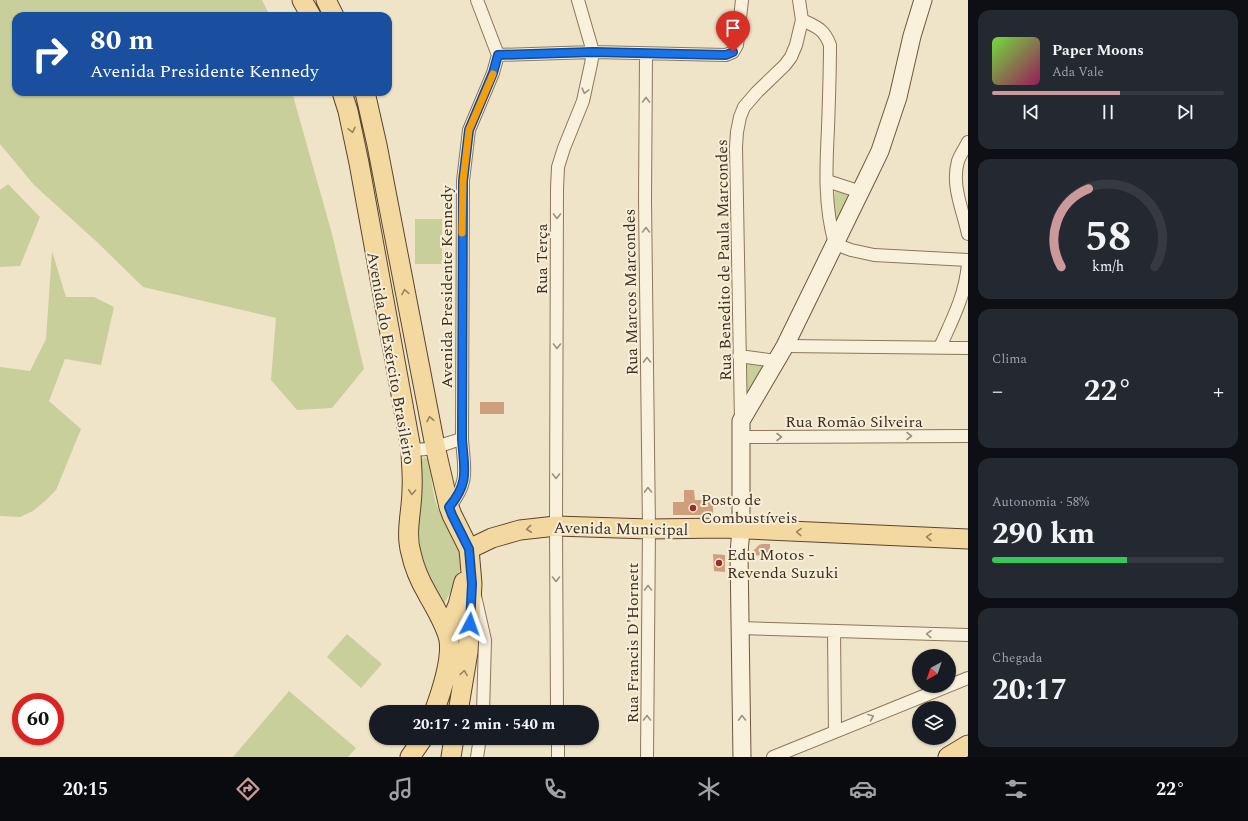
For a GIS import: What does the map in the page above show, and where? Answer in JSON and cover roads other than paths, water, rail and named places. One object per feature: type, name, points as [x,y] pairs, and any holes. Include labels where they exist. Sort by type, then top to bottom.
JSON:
[{"type":"main road","points":[[302,0],[309,12]]},
{"type":"main road","points":[[326,0],[332,12]]},
{"type":"main road","points":[[742,757],[740,628],[740,429],[785,346],[880,151],[896,104],[912,36],[923,0]]},
{"type":"main road","name":"Avenida do Exército Brasileiro","points":[[343,96],[359,163],[411,449],[412,489],[408,532],[410,553],[417,574],[436,609],[449,640],[446,673],[436,705]]},
{"type":"main road","name":"Avenida do Exército Brasileiro","points":[[366,96],[377,145],[435,446],[449,507],[469,549],[472,584],[468,652],[463,705]]},
{"type":"main road","name":"Avenida Municipal","points":[[469,549],[492,538],[520,530],[556,526],[649,529],[724,528],[968,539]]},
{"type":"main road","points":[[449,640],[452,619],[463,586],[469,549]]},
{"type":"main road","points":[[410,757],[418,745]]},
{"type":"main road","points":[[451,757],[453,745]]},
{"type":"main road","points":[[948,757],[968,745]]},
{"type":"street","points":[[477,0],[498,55],[593,52],[726,55],[733,52],[737,45],[742,0]]},
{"type":"street","name":"Rua Terça","points":[[557,705],[556,526],[558,167],[583,101],[592,64],[593,52],[578,0]]},
{"type":"street","name":"Rua Benedito de Paula Marcondes","points":[[740,429],[736,132],[744,107],[791,57],[796,45],[802,20],[799,0]]},
{"type":"street","points":[[802,20],[816,26],[826,35],[830,45],[827,181],[830,228],[834,244],[850,250],[874,255],[968,260]]},
{"type":"street","name":"Rua Marcos Marcondes","points":[[646,54],[649,529]]},
{"type":"street","name":"Avenida Presidente Kennedy","points":[[449,507],[457,497],[465,475],[462,439],[463,181],[469,130],[493,73],[498,55]]},
{"type":"street","points":[[968,142],[958,161],[955,180],[968,234]]},
{"type":"street","points":[[827,181],[860,192]]},
{"type":"street","points":[[940,347],[961,298],[967,278],[968,264]]},
{"type":"street","points":[[785,346],[968,348]]},
{"type":"street","points":[[740,356],[776,361]]},
{"type":"street","name":"Rua Romão Silveira","points":[[740,429],[968,436]]},
{"type":"street","points":[[411,449],[419,451],[426,450],[462,439]]},
{"type":"street","name":"Rua Francis D'Hornett","points":[[647,757],[649,529]]},
{"type":"street","points":[[472,584],[485,640],[483,705]]},
{"type":"street","points":[[740,628],[968,635]]},
{"type":"street","points":[[834,631],[835,732]]},
{"type":"street","points":[[773,757],[968,678]]},
{"type":"street","points":[[477,757],[479,745]]},
{"type":"street","points":[[558,745],[558,757]]},
{"type":"place","name":"Posto de Combustíveis","points":[[693,508]]},
{"type":"place","name":"Edu Motos - Revenda Suzuki","points":[[719,563]]}]
